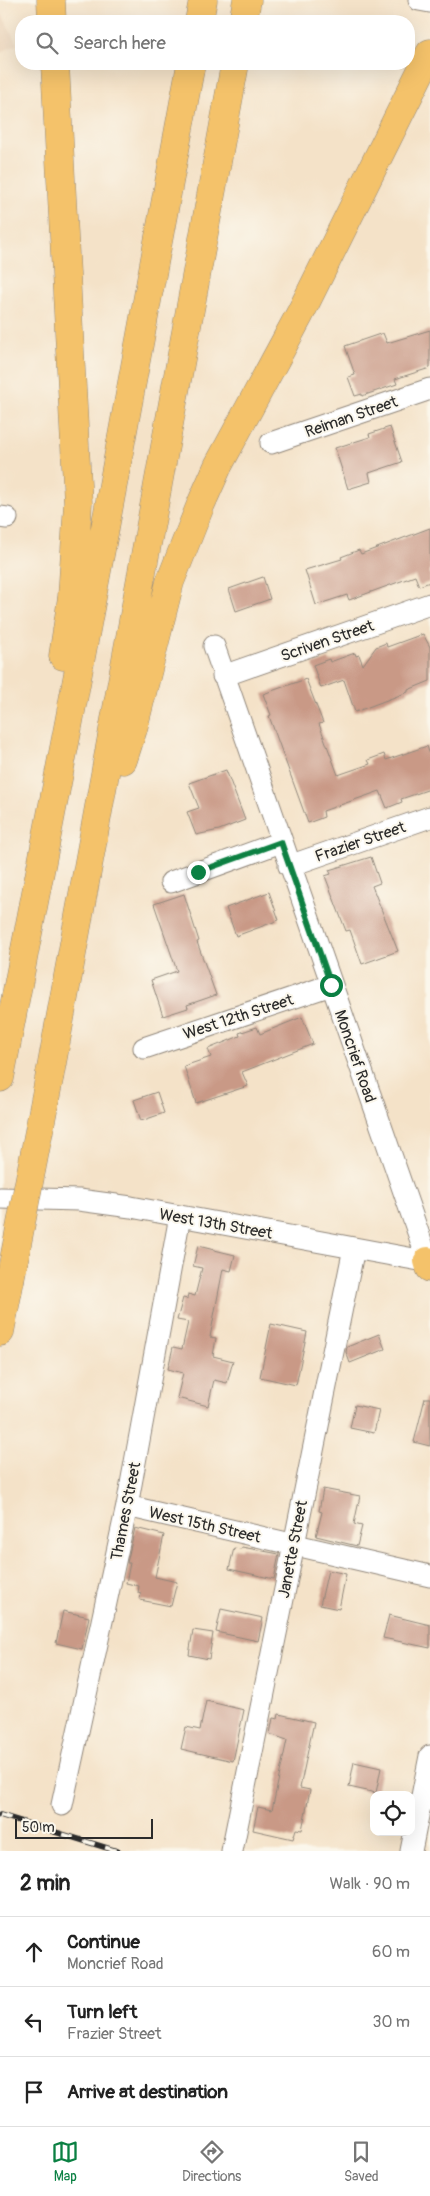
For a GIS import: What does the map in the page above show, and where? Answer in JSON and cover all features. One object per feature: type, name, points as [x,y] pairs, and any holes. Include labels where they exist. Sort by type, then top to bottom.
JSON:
[{"type":"highway","points":[[51,0],[52,15]]},
{"type":"highway","points":[[244,15],[247,0]]},
{"type":"highway","points":[[93,846],[133,729],[170,582],[201,504],[218,466],[300,314],[429,56]]},
{"type":"highway","points":[[55,70],[78,503],[72,597],[63,659],[70,722]]},
{"type":"highway","points":[[1,1074],[70,722],[190,70]]},
{"type":"highway","points":[[0,1332],[93,846],[234,70]]},
{"type":"street","points":[[419,0],[430,2]]},
{"type":"street","name":"Reiman Street","points":[[271,443],[430,389]]},
{"type":"street","name":"Scriven Street","points":[[223,676],[430,604]]},
{"type":"street","name":"Moncrief Road","points":[[214,646],[429,1264]]},
{"type":"street","name":"Frazier Street","points":[[289,866],[430,817]]},
{"type":"street","points":[[170,882],[281,842]]},
{"type":"street","name":"West 12th Street","points":[[144,1048],[331,985]]},
{"type":"street","name":"West 13th Street","points":[[0,1198],[79,1200],[131,1207],[354,1248],[429,1264]]},
{"type":"street","name":"Thames Street","points":[[62,1805],[127,1506],[180,1216]]},
{"type":"street","name":"Janette Street","points":[[232,1851],[292,1545],[354,1248]]},
{"type":"street","name":"West 15th Street","points":[[127,1506],[430,1576]]},
{"type":"street","points":[[412,1851],[430,1756]]},
{"type":"shaded area","points":[[0,10],[15,40],[15,45],[0,53]]},
{"type":"building","points":[[430,330],[430,368],[395,379],[397,384],[362,396],[362,394],[355,396],[348,377],[355,375],[345,346],[383,333],[387,343]]},
{"type":"building","points":[[390,427],[402,462],[369,473],[371,482],[348,489],[335,448],[370,437],[369,434]]},
{"type":"building","points":[[430,528],[430,582],[419,586],[415,576],[349,600],[347,595],[316,605],[305,570],[342,559],[341,557],[359,550],[361,554]]},
{"type":"building","points":[[263,577],[270,599],[236,611],[229,589]]},
{"type":"building","points":[[423,634],[430,647],[430,681],[408,690],[408,692],[355,712],[344,680],[321,688],[313,665],[329,659],[330,662],[355,653],[356,656],[359,655],[363,665],[376,647],[386,643],[387,647]]},
{"type":"building","points":[[306,679],[323,723],[319,724],[338,775],[370,764],[368,760],[384,754],[386,760],[427,746],[430,755],[430,789],[401,799],[402,802],[387,808],[380,791],[323,811],[324,817],[308,823],[269,716],[271,715],[263,694]]},
{"type":"building","points":[[226,770],[245,820],[219,830],[196,835],[187,812],[199,808],[189,783]]},
{"type":"building","points":[[371,857],[380,883],[372,886],[398,951],[362,964],[350,930],[346,931],[325,876],[331,874],[329,870]]},
{"type":"building","points":[[269,892],[279,920],[236,936],[226,908]]},
{"type":"building","points":[[184,894],[199,941],[197,942],[216,995],[187,1005],[188,1008],[163,1016],[151,980],[177,971],[154,904]]},
{"type":"building","points":[[302,1017],[313,1044],[242,1072],[248,1086],[196,1103],[184,1066],[211,1057],[208,1049],[240,1036],[239,1033],[257,1027],[260,1034]]},
{"type":"building","points":[[157,1092],[164,1113],[141,1121],[134,1100]]},
{"type":"building","points":[[198,1246],[235,1255],[231,1271],[223,1269],[210,1337],[216,1338],[213,1356],[233,1361],[227,1383],[214,1380],[208,1406],[177,1398],[183,1373],[168,1369],[173,1347],[182,1349],[188,1322],[177,1320],[183,1298],[187,1299],[188,1294],[195,1296],[202,1268],[193,1266]]},
{"type":"building","points":[[271,1324],[307,1332],[296,1385],[260,1377]]},
{"type":"building","points":[[379,1334],[385,1349],[350,1363],[346,1352],[347,1347]]},
{"type":"building","points":[[425,1398],[430,1398],[430,1446],[414,1442]]},
{"type":"building","points":[[355,1405],[379,1410],[374,1433],[350,1428]]},
{"type":"building","points":[[323,1489],[360,1496],[354,1524],[362,1526],[357,1546],[316,1536],[322,1512],[319,1511]]},
{"type":"building","points":[[135,1528],[164,1535],[155,1577],[177,1582],[171,1606],[140,1600],[139,1586],[126,1583],[130,1563],[127,1563]]},
{"type":"building","points":[[242,1547],[279,1554],[274,1579],[229,1569],[234,1548],[241,1549]]},
{"type":"building","points":[[328,1570],[346,1574],[339,1609],[320,1605]]},
{"type":"building","points":[[221,1609],[263,1618],[258,1641],[216,1632]]},
{"type":"building","points":[[63,1611],[89,1617],[82,1649],[56,1643]]},
{"type":"building","points":[[389,1615],[430,1625],[430,1648],[383,1638]]},
{"type":"building","points":[[193,1630],[213,1633],[209,1659],[189,1655]]},
{"type":"building","points":[[206,1701],[244,1710],[233,1761],[181,1749],[186,1727],[200,1730]]},
{"type":"building","points":[[279,1714],[314,1722],[300,1788],[310,1790],[302,1830],[296,1829],[293,1839],[253,1830],[258,1807],[272,1810],[287,1740],[270,1734],[273,1718],[278,1719]]},
{"type":"building","points":[[354,1762],[381,1768],[376,1791],[370,1792],[349,1787]]},
{"type":"railway","points":[[0,1815],[117,1851]]},
{"type":"route","points":[[198,872],[281,842],[331,985]]}]
